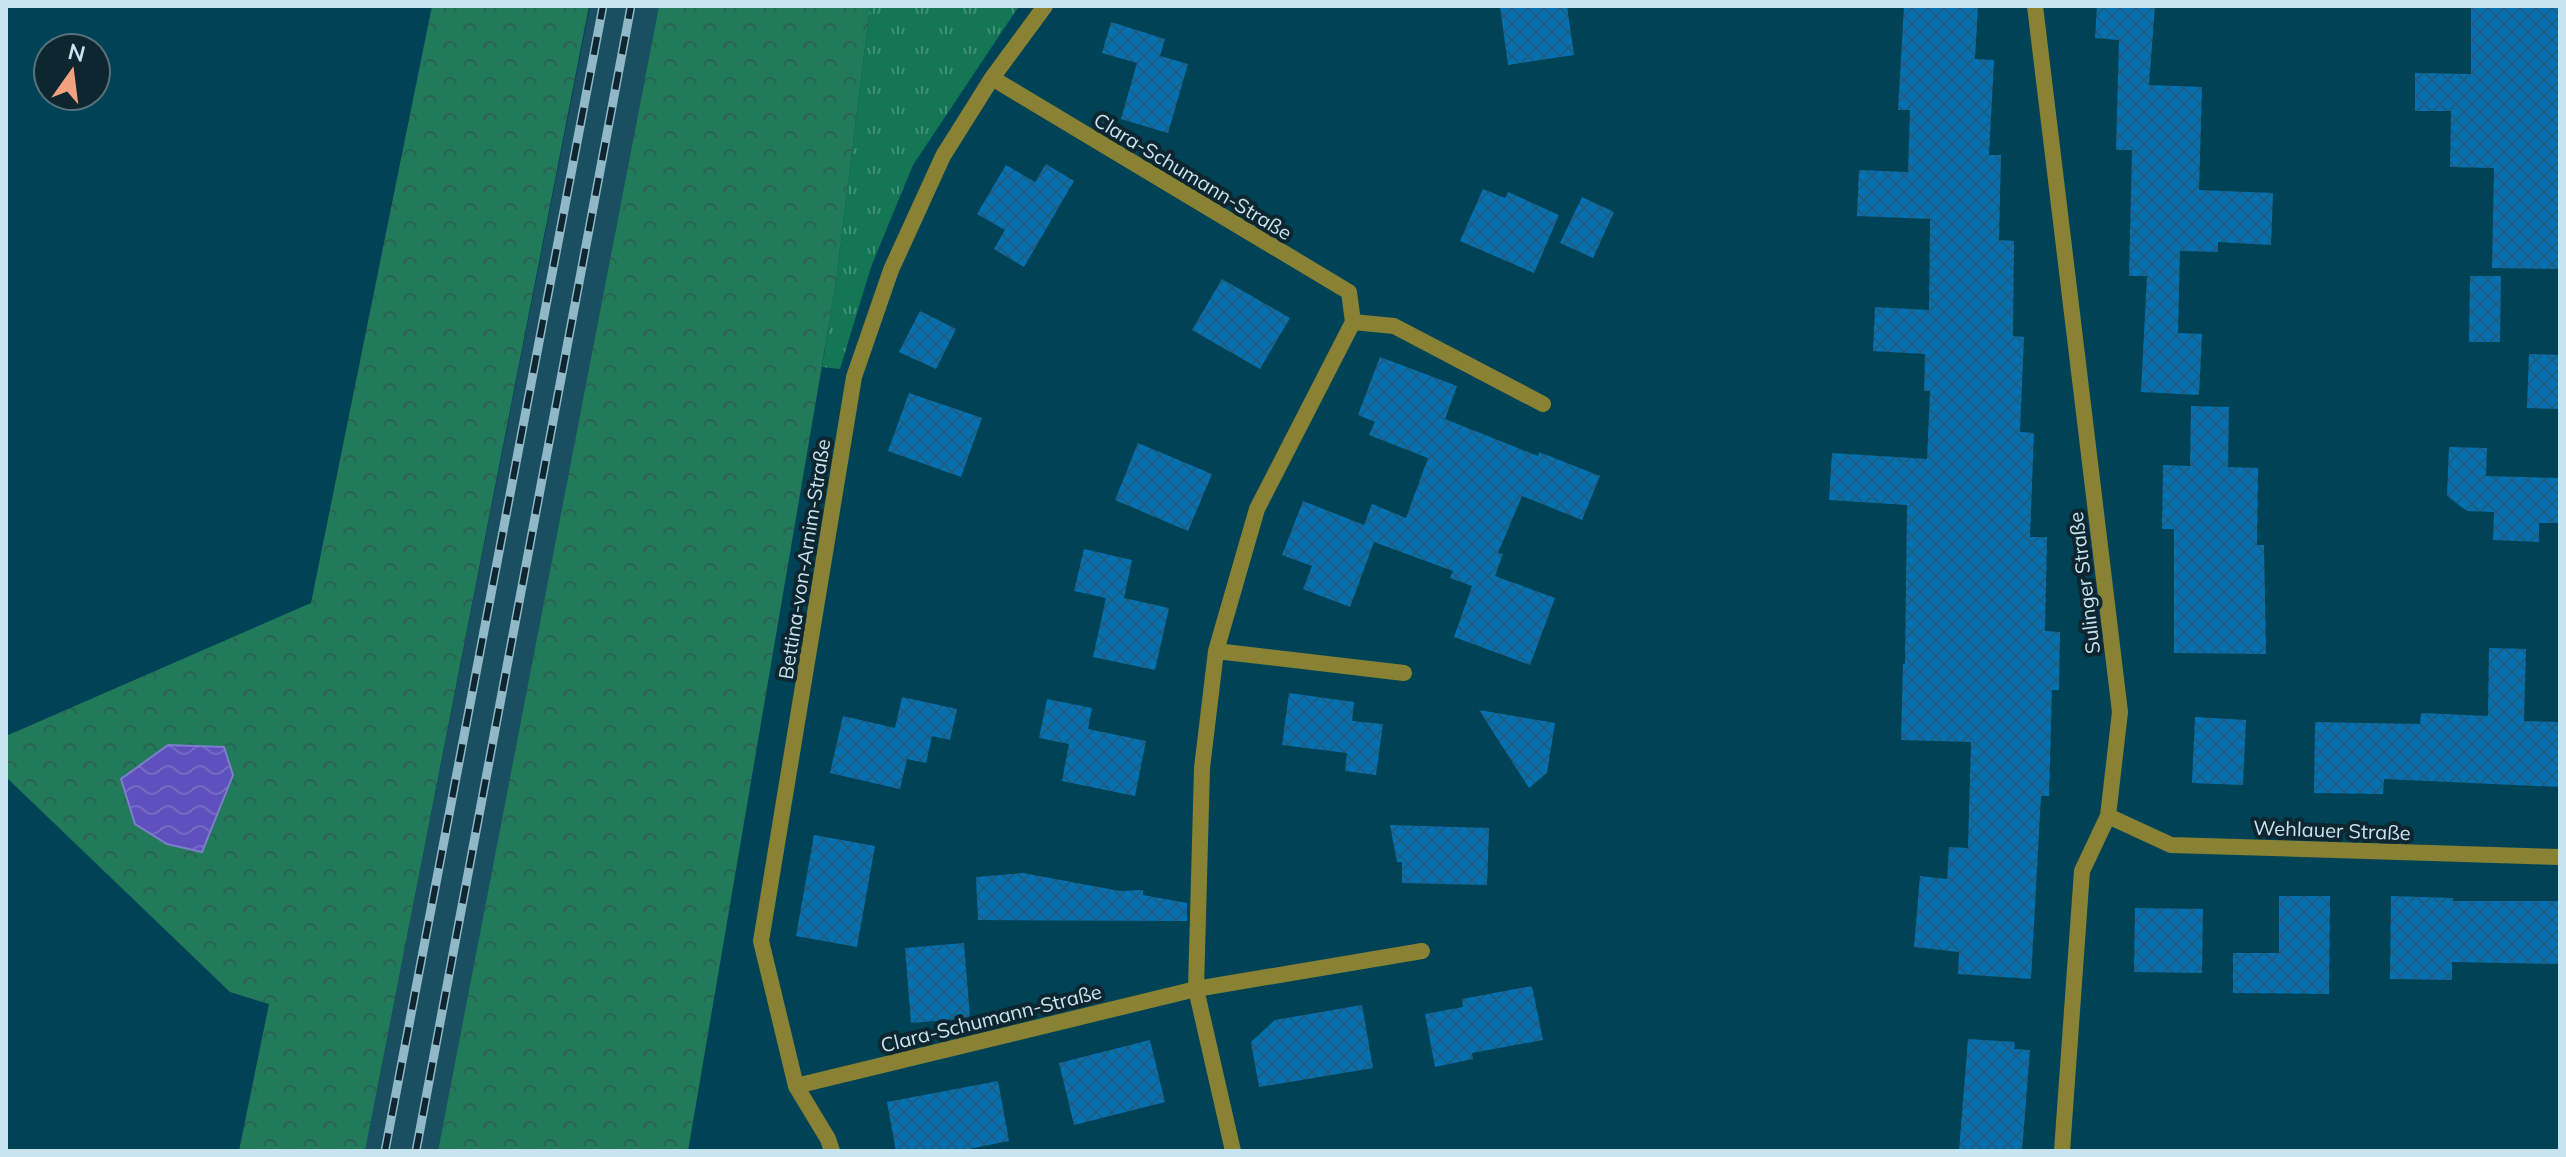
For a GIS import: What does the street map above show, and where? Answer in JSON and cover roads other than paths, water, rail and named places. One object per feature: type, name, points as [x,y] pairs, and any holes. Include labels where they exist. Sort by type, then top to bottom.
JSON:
[{"type":"street","name":"Bettina-von-Arnim-Straße","points":[[832,1151],[796,1086],[761,941],[854,377],[891,270],[943,156],[992,78],[1045,6]]},
{"type":"street","name":"Sulinger Straße","points":[[2035,6],[2120,712],[2108,816],[2082,871],[2062,1151]]},
{"type":"street","name":"Clara-Schumann-Straße","points":[[992,78],[1349,292],[1353,322]]},
{"type":"street","points":[[1233,1151],[1196,989],[1202,768],[1216,651],[1257,509],[1353,322],[1394,326],[1543,404]]},
{"type":"street","points":[[1216,651],[1404,673]]},
{"type":"street","name":"Wehlauer Straße","points":[[2108,816],[2171,845],[2560,857]]},
{"type":"street","name":"Clara-Schumann-Straße","points":[[796,1086],[1196,989],[1422,951]]},
{"type":"water","points":[[168,745],[224,747],[233,775],[202,852],[167,844],[135,824],[121,779]]},
{"type":"railway","points":[[385,1151],[603,6]]},
{"type":"railway","points":[[416,1151],[631,6]]}]
